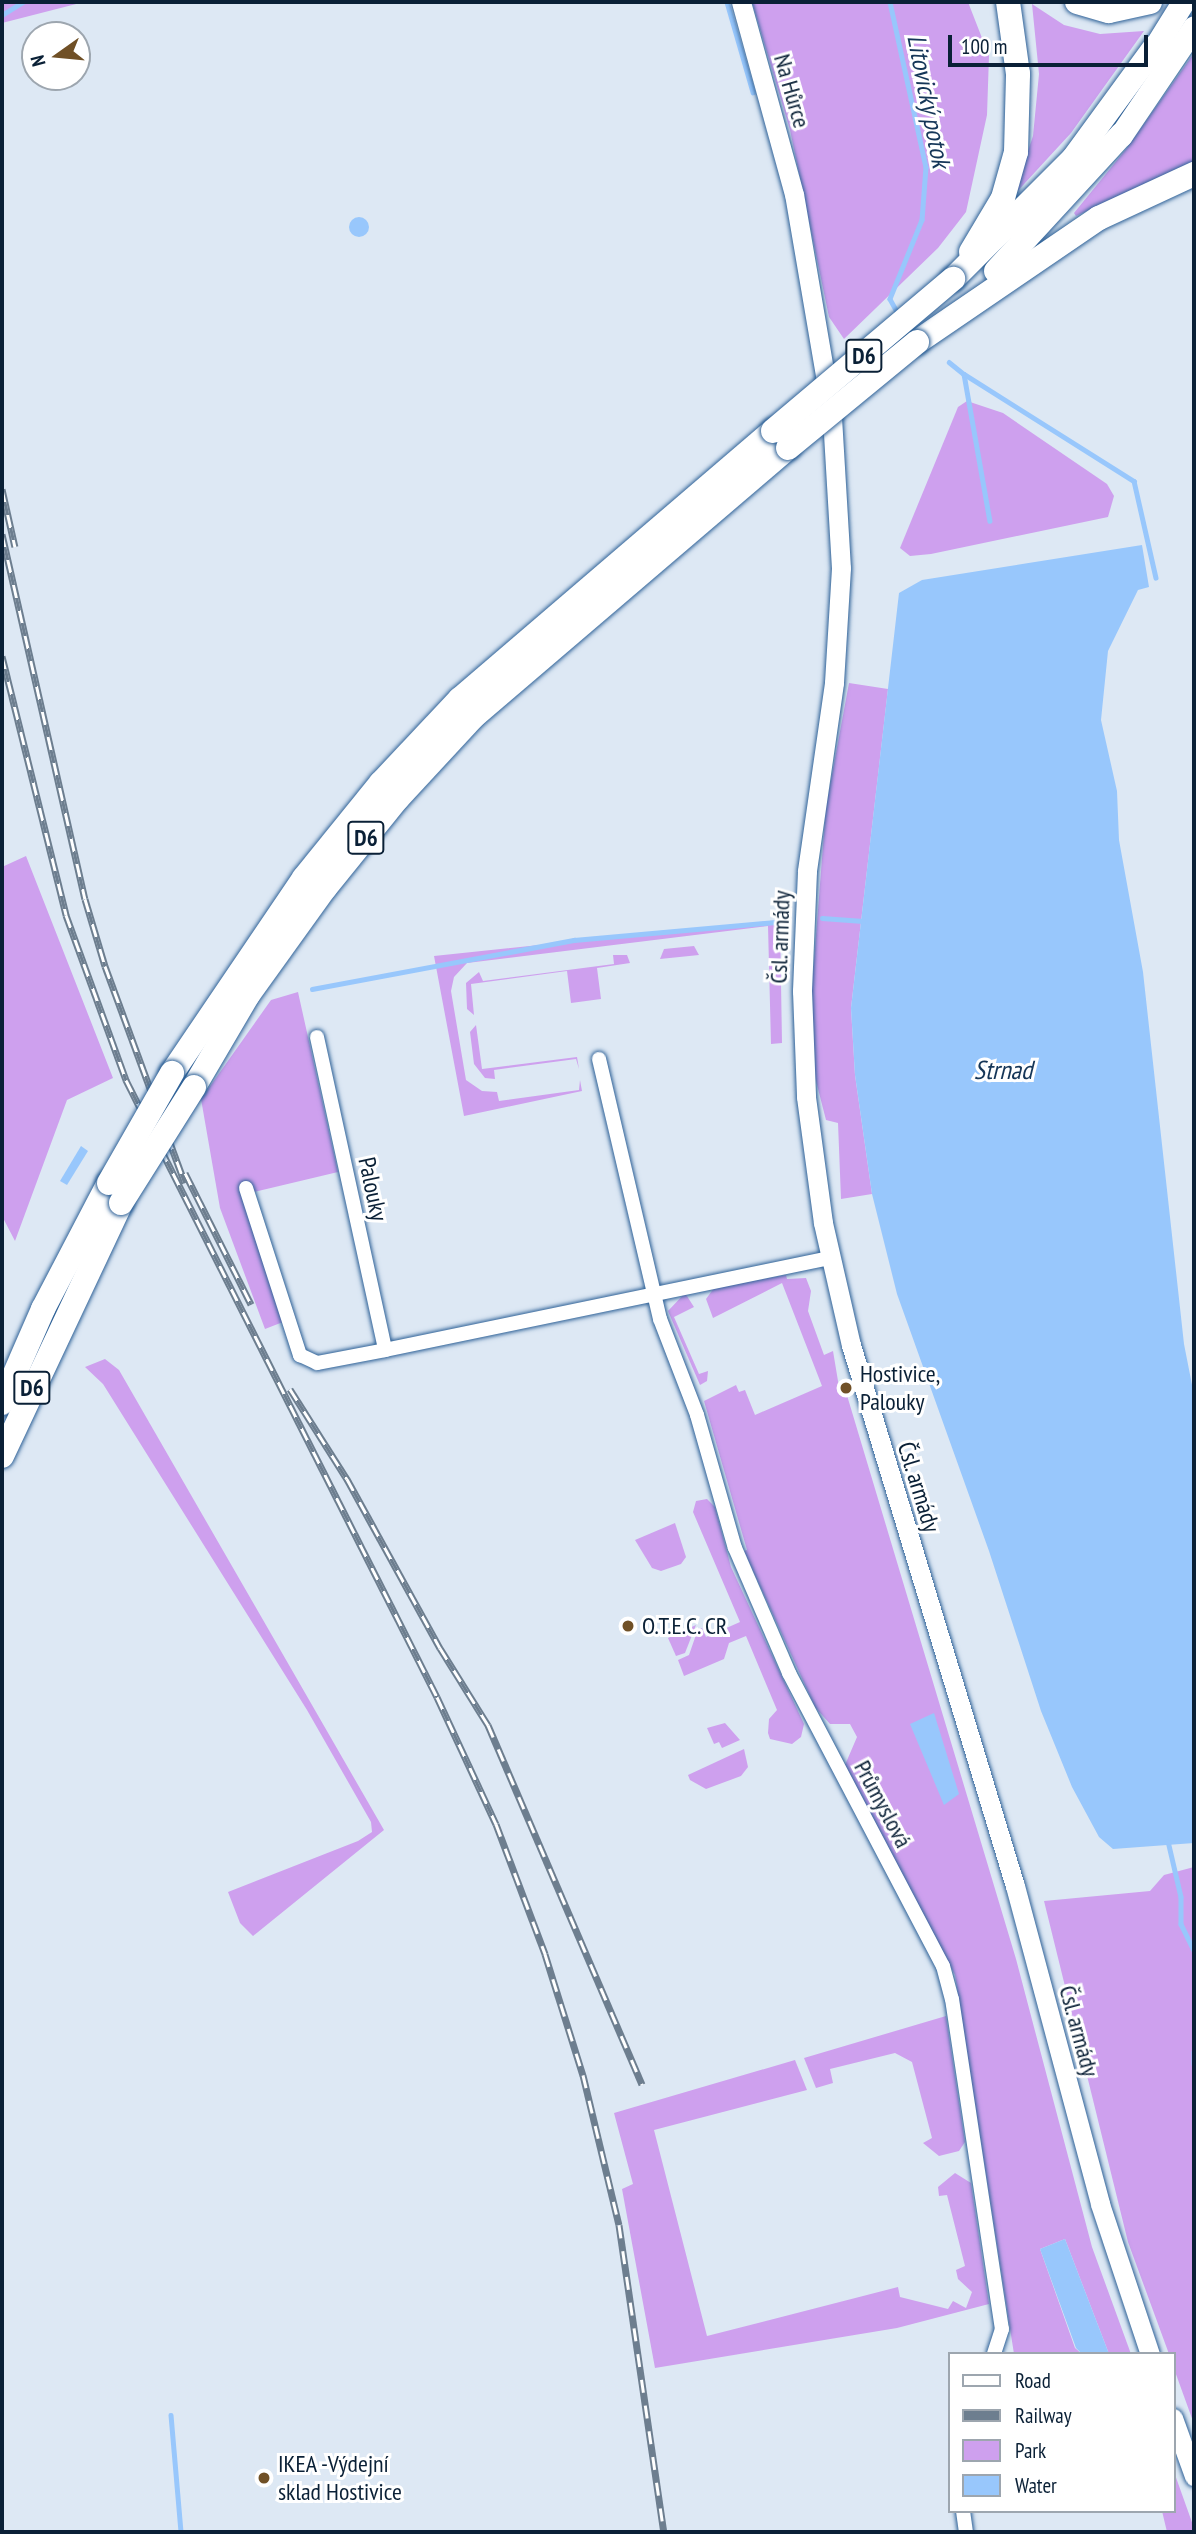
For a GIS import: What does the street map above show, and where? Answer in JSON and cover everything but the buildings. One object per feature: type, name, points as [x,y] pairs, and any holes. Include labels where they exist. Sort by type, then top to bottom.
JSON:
[{"type":"highway","points":[[998,2],[1015,52]]},
{"type":"highway","points":[[965,293],[1013,166],[1018,121],[1015,52],[1008,2]]},
{"type":"highway","points":[[1077,2],[1109,11],[1150,2]]},
{"type":"highway","name":"D6","points":[[2,1402],[43,1309],[115,1193],[194,1087],[248,995],[325,888],[398,798],[474,716],[781,440],[917,342],[965,293],[1073,159],[1155,47],[1182,2]]},
{"type":"highway","name":"D6","points":[[2,1457],[115,1193],[172,1073],[304,878],[416,746],[460,699],[538,628],[781,440],[965,293],[1041,227],[1121,135],[1194,27]]},
{"type":"highway","points":[[965,293],[1100,218],[1194,174]]},
{"type":"main road","name":"Na Hůrce","points":[[741,2],[794,194],[832,417],[841,568]]},
{"type":"main road","name":"Čsl. armády","points":[[841,568],[834,683],[807,871],[802,991],[806,1097],[831,1258],[868,1405],[1015,1886],[1100,2204],[1149,2352]]},
{"type":"main road","points":[[1175,2424],[1194,2476]]},
{"type":"street","name":"Palouky","points":[[317,1037],[385,1350]]},
{"type":"street","points":[[599,1059],[653,1293]]},
{"type":"street","points":[[246,1188],[300,1355],[317,1363],[831,1258]]},
{"type":"street","name":"Průmyslová","points":[[653,1293],[746,1573],[789,1674],[943,1966],[952,1999],[1002,2329],[995,2352]]},
{"type":"street","points":[[963,2513],[966,2532]]},
{"type":"green space","points":[[2,2],[84,2],[2,23]]},
{"type":"green space","points":[[752,2],[968,2],[989,56],[987,115],[966,212],[938,248],[844,339],[829,317],[790,130]]},
{"type":"green space","points":[[1032,4],[1064,25],[1100,34],[1144,31],[1071,133],[1013,196],[1033,136],[1039,74]]},
{"type":"green space","points":[[1194,53],[1194,161],[1076,216],[1074,213],[1127,148]]},
{"type":"green space","points":[[967,401],[1003,413],[1107,484],[1114,496],[1108,517],[931,554],[910,556],[900,548],[958,407]]},
{"type":"green space","points":[[849,683],[888,689],[851,1008],[855,1075],[872,1194],[841,1199],[838,1123],[826,1120],[815,1077],[812,987],[826,807]]},
{"type":"green space","points":[[26,856],[113,1078],[67,1100],[15,1241],[2,1216],[2,867]]},
{"type":"green space","points":[[780,920],[782,1043],[771,1044],[768,926],[467,963],[454,977],[451,991],[466,1080],[482,1091],[497,1092],[499,1101],[579,1090],[580,1080],[582,1091],[464,1116],[434,956]]},
{"type":"green space","points":[[694,946],[699,955],[660,959],[664,949]]},
{"type":"green space","points":[[613,955],[627,955],[630,963],[597,968],[601,999],[571,1003],[567,971],[471,984],[474,1015],[467,1009],[466,983],[479,972],[483,981],[614,964]]},
{"type":"green space","points":[[298,992],[338,1172],[246,1194],[283,1322],[265,1329],[220,1208],[201,1099],[271,1000]]},
{"type":"green space","points":[[476,1025],[482,1069],[577,1057],[579,1069],[576,1059],[494,1070],[495,1079],[485,1078],[474,1064],[470,1032]]},
{"type":"green space","points":[[786,1275],[787,1279],[806,1278],[811,1291],[808,1311],[824,1355],[833,1351],[840,1393],[846,1392],[1016,1959],[1092,2247],[1130,2352],[1108,2352],[1065,2239],[1040,2249],[1075,2348],[1080,2352],[1014,2352],[955,1975],[845,1765],[857,1737],[850,1724],[830,1724],[815,1707],[744,1551],[747,1550],[704,1401],[736,1385],[739,1392],[745,1390],[755,1415],[822,1386],[782,1283],[713,1318],[706,1299],[714,1288]]},
{"type":"green space","points":[[685,1293],[694,1307],[674,1317],[699,1374],[708,1371],[707,1381],[700,1385],[668,1311]]},
{"type":"green space","points":[[105,1359],[119,1370],[384,1830],[253,1936],[240,1923],[228,1892],[358,1841],[372,1832],[371,1822],[307,1710],[103,1384],[85,1367]]},
{"type":"green space","points":[[707,1499],[715,1507],[731,1567],[804,1724],[801,1737],[792,1744],[770,1739],[769,1719],[777,1710],[746,1636],[729,1643],[724,1659],[684,1676],[678,1660],[689,1655],[698,1629],[702,1628],[706,1637],[740,1622],[693,1512],[696,1501]]},
{"type":"green space","points":[[675,1523],[686,1557],[681,1564],[661,1571],[652,1568],[635,1540]]},
{"type":"green space","points":[[696,1625],[685,1653],[676,1656],[668,1638]]},
{"type":"green space","points":[[725,1723],[740,1740],[722,1748],[719,1742],[714,1744],[707,1728]]},
{"type":"green space","points":[[744,1749],[748,1767],[741,1776],[706,1789],[690,1780],[688,1775]]},
{"type":"green space","points":[[1194,1867],[1194,2424],[1175,2372],[1175,2352],[1168,2352],[1128,2242],[1044,1901],[1150,1891],[1164,1875]]},
{"type":"green space","points":[[946,2016],[965,2142],[959,2151],[939,2156],[923,2143],[932,2138],[912,2062],[895,2053],[830,2069],[833,2083],[816,2088],[804,2058]]},
{"type":"green space","points":[[795,2060],[807,2090],[654,2130],[707,2336],[898,2287],[900,2297],[948,2309],[953,2301],[966,2308],[972,2292],[958,2279],[956,2270],[965,2266],[947,2195],[939,2196],[938,2187],[955,2173],[971,2183],[989,2304],[897,2328],[655,2368],[622,2189],[633,2184],[614,2113]]},
{"type":"green space","points":[[1175,2475],[1194,2532],[1167,2532],[1162,2513],[1175,2513]]},
{"type":"water","points":[[355,217],[363,217],[369,227],[363,237],[355,237],[349,231],[349,223]]},
{"type":"water","name":"Strnad","points":[[1142,545],[1149,587],[1138,590],[1108,651],[1101,720],[1117,791],[1119,840],[1143,972],[1184,1344],[1194,1395],[1194,1843],[1113,1849],[1099,1837],[1072,1787],[1041,1711],[989,1551],[897,1294],[872,1194],[855,1075],[851,1008],[899,593],[922,580]]},
{"type":"water","points":[[81,1146],[88,1151],[67,1185],[60,1181]]},
{"type":"water","points":[[934,1713],[959,1794],[944,1805],[910,1724]]},
{"type":"water","points":[[1065,2239],[1108,2352],[1080,2352],[1076,2348],[1040,2249]]},
{"type":"waterway","points":[[2,15],[23,2]]},
{"type":"waterway","points":[[727,2],[753,92]]},
{"type":"waterway","name":"Litovický potok","points":[[890,2],[926,167],[922,220],[890,299],[899,315]]},
{"type":"waterway","name":"Litovický potok","points":[[949,362],[964,374],[990,521]]},
{"type":"waterway","points":[[964,374],[1134,481],[1156,578]]},
{"type":"waterway","points":[[822,918],[863,921]]},
{"type":"waterway","points":[[312,989],[574,940],[775,922]]},
{"type":"waterway","name":"Litovický potok","points":[[1168,1841],[1181,1897],[1181,1924],[1194,1951]]},
{"type":"waterway","name":"Litovický potok","points":[[1194,2052],[1194,2064]]},
{"type":"waterway","points":[[171,2415],[181,2532]]},
{"type":"railway","points":[[2,489],[15,547]]},
{"type":"railway","points":[[2,534],[85,899],[105,966],[185,1183]]},
{"type":"railway","points":[[2,656],[66,915],[126,1080],[437,1697],[496,1824],[545,1954],[583,2075],[619,2225],[664,2532]]},
{"type":"railway","points":[[185,1173],[251,1304]]},
{"type":"railway","points":[[290,1389],[347,1479],[440,1648],[488,1725],[642,2084]]},
{"type":"place","name":"Hostivice, Palouky","points":[[846,1388]]},
{"type":"place","name":"O.T.E.C. CR","points":[[628,1626]]},
{"type":"place","name":"IKEA -Výdejní sklad Hostivice","points":[[264,2478]]}]
